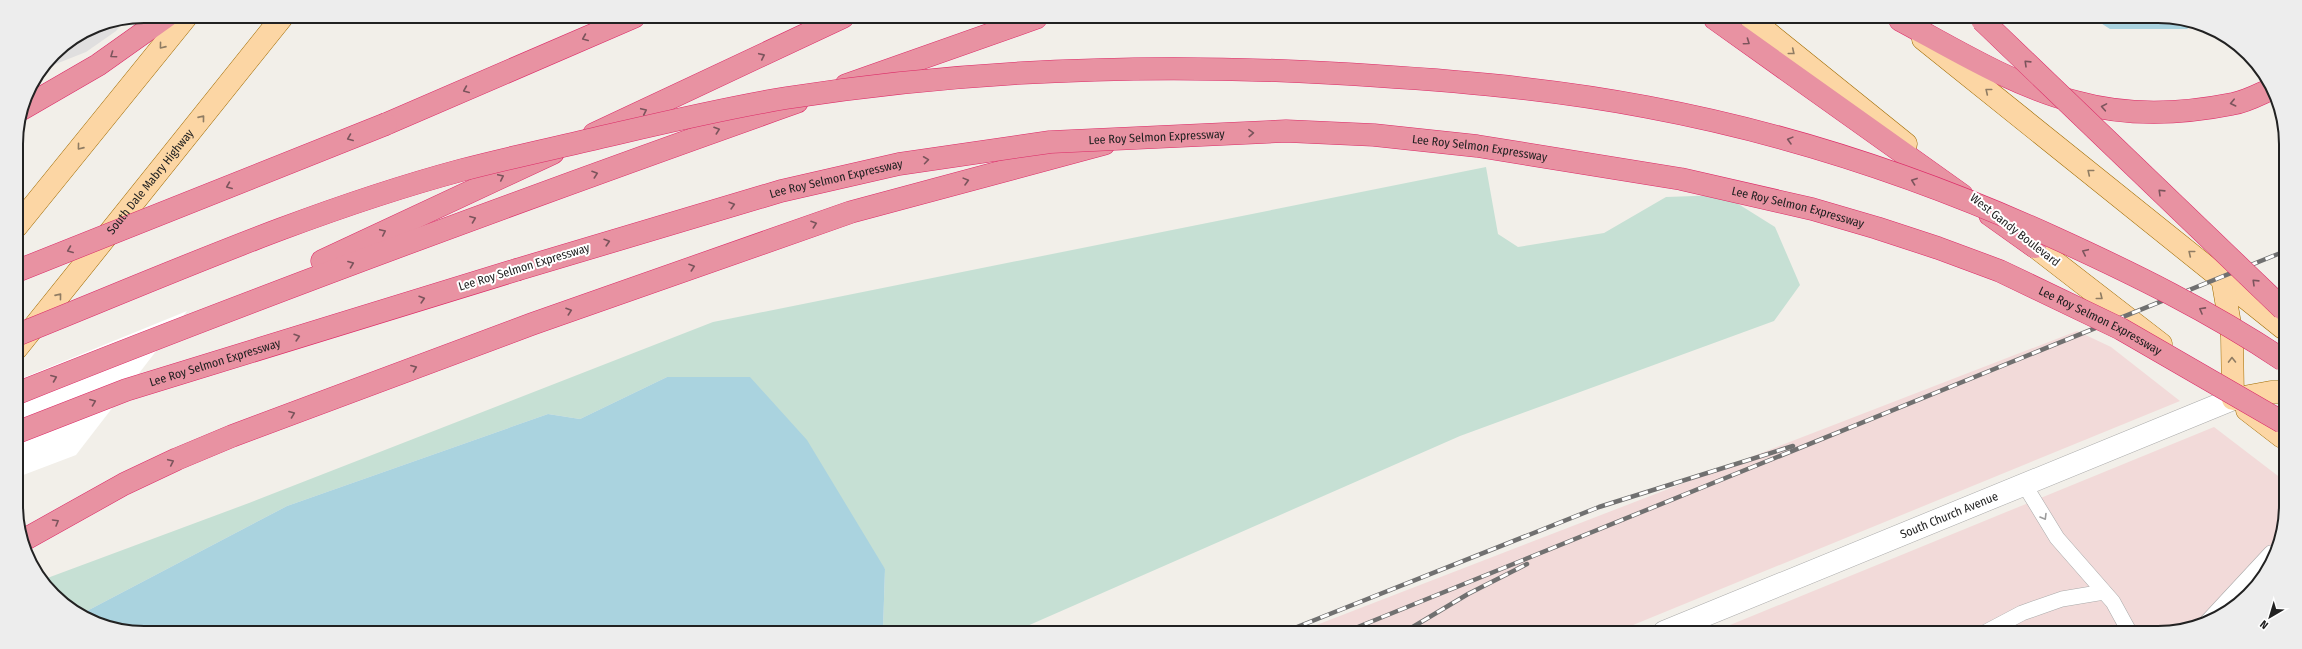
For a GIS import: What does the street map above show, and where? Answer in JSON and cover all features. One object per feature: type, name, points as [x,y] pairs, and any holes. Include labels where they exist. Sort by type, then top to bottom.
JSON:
[{"type":"highway","points":[[29,105],[98,65],[157,23]]},
{"type":"highway","points":[[23,269],[386,124],[620,23]]},
{"type":"highway","points":[[170,332],[832,23]]},
{"type":"highway","points":[[23,391],[170,332],[562,185],[1022,23]]},
{"type":"highway","points":[[1721,23],[2035,247]]},
{"type":"highway","points":[[1905,23],[2010,76],[2076,103],[2127,111],[2179,111],[2234,104],[2267,91]]},
{"type":"highway","points":[[1985,23],[2279,305]]},
{"type":"highway","points":[[23,333],[290,225],[368,199],[461,170],[686,117],[784,98],[880,85],[1070,71],[1172,68],[1384,76],[1559,93],[1645,106],[1721,122],[1795,142],[1875,167],[2009,217],[2161,288],[2242,333],[2279,358]]},
{"type":"highway","name":"Lee Roy Selmon Expressway","points":[[23,430],[126,390],[647,229],[781,191],[899,164],[1050,142],[1286,131],[1374,135],[1477,146],[1681,179],[1791,204],[1931,245],[2000,272],[2121,329],[2186,365],[2279,420]]},
{"type":"highway","points":[[27,538],[124,484],[176,459],[232,436],[532,324],[851,212],[1124,139]]},
{"type":"main road","points":[[23,219],[180,23]]},
{"type":"main road","name":"South Dale Mabry Highway","points":[[23,341],[277,23]]},
{"type":"main road","name":"West Gandy Boulevard","points":[[1756,23],[2035,247],[2279,435]]},
{"type":"main road","points":[[1903,23],[2279,325]]},
{"type":"main road","points":[[2222,278],[2232,336],[2233,399],[2271,392],[2279,392]]},
{"type":"street","name":"South Church Avenue","points":[[1679,626],[2233,399]]},
{"type":"lane","points":[[2024,484],[2057,538],[2113,602],[2126,626]]},
{"type":"lane","points":[[2217,611],[2268,556]]},
{"type":"lane","points":[[1997,626],[2022,613],[2062,599],[2104,592]]},
{"type":"shaded area","points":[[121,25],[116,31],[86,52],[52,66],[64,53],[83,39],[105,29]]},
{"type":"shaded area","points":[[2077,331],[2111,347],[2180,401],[1631,626],[1314,626]]},
{"type":"shaded area","points":[[2214,427],[2279,477],[2278,521],[2273,544],[2267,559],[2244,591],[2219,610],[2197,620],[2166,626],[1728,626]]},
{"type":"green space","points":[[1486,167],[1498,234],[1518,247],[1604,233],[1666,197],[1724,195],[1775,227],[1800,285],[1774,321],[1460,436],[1027,626],[883,626],[885,569],[667,377],[580,419],[548,414],[287,506],[86,611],[58,591],[48,578],[249,503],[713,322]]},
{"type":"water","points":[[2101,23],[2158,23],[2190,27],[2187,29],[2110,29]]},
{"type":"water","points":[[667,377],[750,377],[807,440],[885,569],[883,626],[144,626],[112,622],[86,611],[287,506],[548,414],[580,419]]},
{"type":"pier","points":[[187,311],[76,455],[23,475],[23,378]]},
{"type":"railway","points":[[1360,626],[2279,254]]},
{"type":"railway","points":[[1300,626],[1599,507],[1793,446]]},
{"type":"railway","points":[[1414,626],[1468,594],[1527,564]]}]
